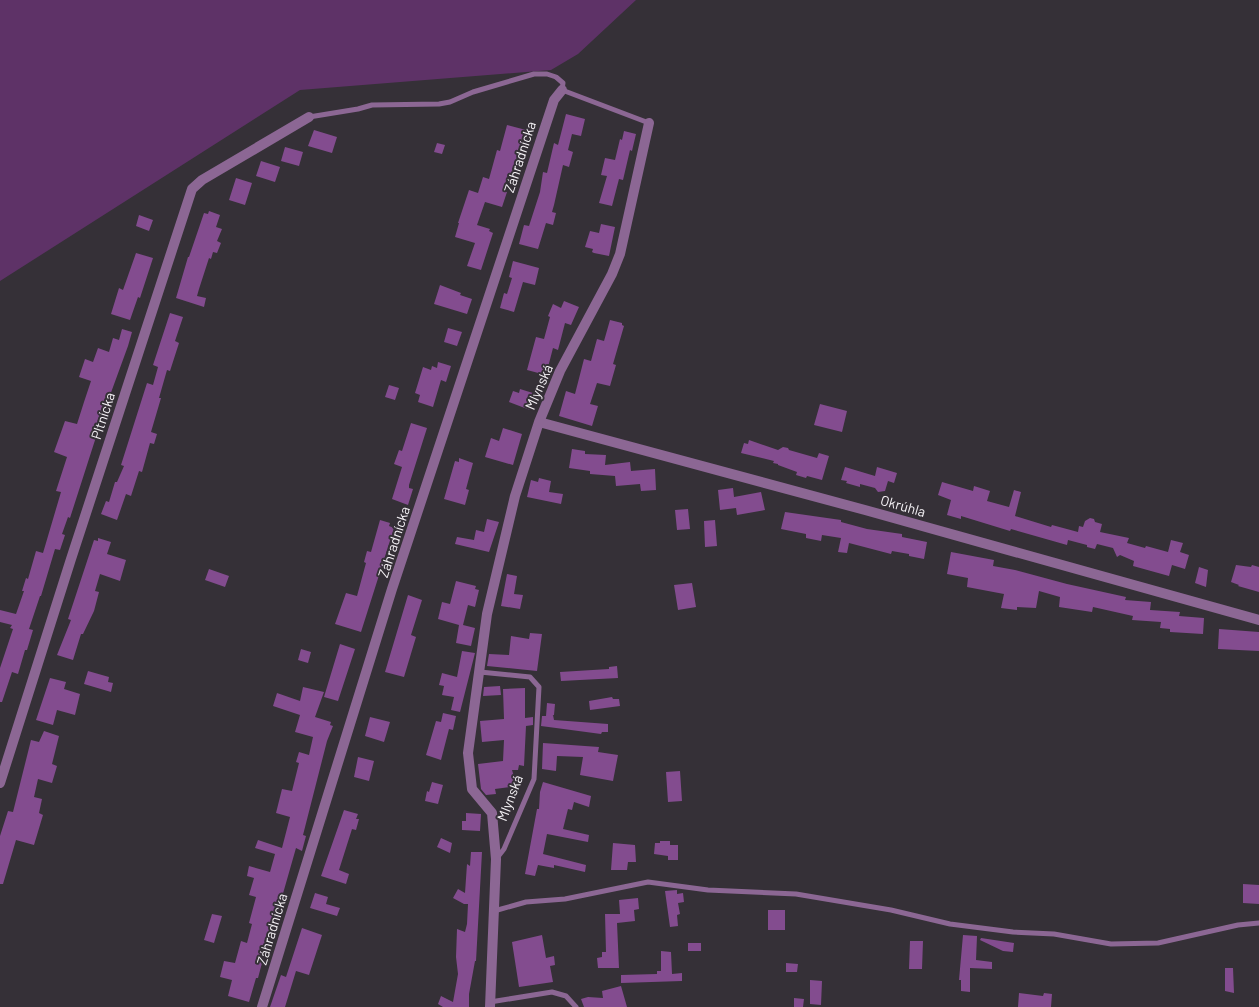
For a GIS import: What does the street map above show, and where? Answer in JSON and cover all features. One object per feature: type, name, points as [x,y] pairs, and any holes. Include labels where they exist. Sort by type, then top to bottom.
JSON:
[{"type":"street","name":"Záhradnícka","points":[[262,1007],[392,589],[554,100],[562,90]]},
{"type":"street","name":"Pltnícka","points":[[0,784],[71,559],[192,189],[202,180],[309,117]]},
{"type":"street","name":"Mlynská","points":[[490,1005],[496,859],[492,813],[472,789],[468,753],[487,614],[515,496],[539,422],[560,371],[612,274],[620,254],[649,123]]},
{"type":"street","name":"Okrúhla","points":[[539,422],[865,510],[1259,620]]},
{"type":"lane","points":[[309,117],[372,105],[430,105],[450,102],[473,92],[534,74],[547,74],[556,76],[563,83],[562,90],[649,123]]},
{"type":"lane","name":"Mlynská","points":[[479,672],[530,677],[538,687],[534,779],[504,849],[496,859]]},
{"type":"lane","points":[[494,912],[526,902],[565,899],[648,882],[708,890],[796,894],[891,910],[950,924],[1013,932],[1054,934],[1111,944],[1158,943],[1238,925],[1259,923]]},
{"type":"lane","name":"Mlynská","points":[[490,1005],[552,992],[566,996],[576,1007]]},
{"type":"shaded area","points":[[0,0],[636,0],[578,54],[551,70],[300,90],[0,281]]},
{"type":"building","points":[[566,114],[585,119],[581,136],[572,134],[568,150],[573,152],[569,167],[563,165],[552,212],[556,213],[553,225],[546,223],[538,249],[519,244],[524,225],[529,226],[540,192],[543,172],[547,173],[554,143],[558,145]]},
{"type":"building","points":[[507,125],[526,130],[511,175],[508,174],[503,191],[507,192],[502,207],[485,202],[477,225],[490,229],[489,231],[493,233],[481,270],[467,266],[475,243],[455,237],[469,190],[478,193],[483,177],[489,179],[497,150],[500,151]]},
{"type":"building","points":[[314,130],[337,137],[332,153],[308,146]]},
{"type":"building","points":[[624,131],[636,134],[623,180],[619,179],[612,206],[599,203],[607,176],[601,175],[605,158],[615,160]]},
{"type":"building","points":[[437,143],[445,145],[442,154],[434,152]]},
{"type":"building","points":[[285,147],[303,152],[299,166],[281,161]]},
{"type":"building","points":[[261,161],[280,167],[275,182],[256,176]]},
{"type":"building","points":[[236,178],[252,183],[245,205],[229,200]]},
{"type":"building","points":[[209,211],[220,215],[216,227],[222,229],[217,241],[221,243],[217,253],[213,252],[211,259],[209,258],[197,296],[206,298],[204,307],[176,298],[204,213],[208,214]]},
{"type":"building","points":[[139,215],[153,220],[149,231],[136,226]]},
{"type":"building","points":[[601,224],[615,227],[609,256],[594,253],[592,252],[593,249],[585,247],[590,231],[599,233]]},
{"type":"building","points":[[136,253],[153,258],[140,298],[138,297],[130,320],[111,314],[119,288],[123,290]]},
{"type":"building","points":[[513,261],[539,268],[535,285],[523,282],[514,312],[500,308],[504,293],[507,294],[512,278],[509,277]]},
{"type":"building","points":[[440,285],[472,299],[467,314],[434,304]]},
{"type":"building","points":[[564,301],[579,307],[571,325],[565,323],[558,350],[553,348],[546,375],[527,370],[536,337],[544,339],[550,317],[548,316],[553,304],[561,308]]},
{"type":"building","points":[[170,313],[183,317],[175,341],[179,343],[170,371],[167,370],[151,432],[157,434],[154,444],[150,443],[142,472],[139,471],[131,496],[126,494],[117,520],[101,514],[106,501],[109,502],[115,482],[117,482],[124,466],[121,465],[147,383],[153,385],[158,367],[153,365]]},
{"type":"building","points":[[610,320],[622,323],[624,326],[613,364],[616,365],[610,386],[597,383],[590,404],[598,406],[592,426],[559,416],[566,391],[575,394],[584,359],[591,361],[597,339],[604,341]]},
{"type":"building","points":[[448,328],[462,332],[457,346],[444,342]]},
{"type":"building","points":[[122,329],[132,332],[128,346],[105,409],[70,518],[68,517],[62,534],[65,535],[60,550],[55,549],[29,629],[33,630],[27,650],[25,650],[18,674],[12,672],[2,702],[0,702],[0,668],[13,629],[10,628],[12,625],[0,622],[0,610],[16,614],[36,551],[43,553],[61,492],[56,491],[67,457],[54,452],[65,421],[77,424],[91,381],[79,377],[85,359],[93,362],[98,348],[109,352],[113,338],[119,340]]},
{"type":"building","points":[[438,362],[451,366],[446,382],[441,380],[433,407],[418,402],[420,395],[415,393],[423,367],[431,370],[432,366],[437,368]]},
{"type":"building","points":[[389,385],[399,388],[395,400],[385,397]]},
{"type":"building","points":[[520,389],[536,394],[530,410],[509,402],[513,391],[519,393]]},
{"type":"building","points":[[820,404],[847,411],[842,432],[814,425]]},
{"type":"building","points":[[411,423],[427,428],[409,485],[409,488],[413,489],[408,505],[392,499],[402,467],[394,464],[399,450],[402,451]]},
{"type":"building","points":[[503,428],[522,434],[513,465],[485,457],[491,438],[499,441]]},
{"type":"building","points":[[749,440],[778,450],[783,447],[788,448],[789,450],[817,458],[819,453],[829,456],[822,480],[796,475],[797,472],[773,463],[774,461],[741,453],[744,443],[748,444]]},
{"type":"building","points":[[572,449],[585,451],[585,454],[606,455],[605,465],[630,462],[631,471],[655,469],[656,490],[641,491],[640,484],[616,486],[615,476],[590,474],[590,471],[569,468]]},
{"type":"building","points":[[459,458],[473,463],[466,489],[469,490],[465,505],[444,499],[455,461],[459,462]]},
{"type":"building","points":[[845,467],[875,476],[877,467],[897,473],[894,483],[888,481],[885,491],[878,492],[875,488],[860,484],[860,487],[841,480]]},
{"type":"building","points":[[539,478],[551,481],[549,492],[563,494],[561,504],[527,497],[531,480],[538,482]]},
{"type":"building","points":[[942,482],[973,491],[974,486],[990,491],[987,501],[1009,507],[1014,490],[1021,492],[1015,516],[1051,527],[1052,525],[1078,532],[1079,526],[1083,527],[1085,521],[1090,518],[1102,524],[1100,532],[1129,538],[1127,543],[1145,548],[1146,546],[1168,552],[1171,540],[1183,543],[1180,552],[1189,555],[1185,569],[1172,565],[1169,576],[1133,566],[1134,561],[1120,555],[1117,557],[1113,548],[1097,544],[1095,549],[1068,540],[1067,545],[1011,529],[1010,531],[961,516],[961,519],[947,515],[951,500],[938,495]]},
{"type":"building","points":[[733,488],[734,497],[761,492],[765,510],[737,515],[736,508],[720,510],[718,490]]},
{"type":"building","points":[[688,509],[690,529],[677,530],[675,510]]},
{"type":"building","points":[[785,512],[841,520],[841,522],[867,529],[902,534],[902,537],[927,542],[924,559],[892,551],[891,554],[849,543],[847,553],[838,552],[841,538],[822,535],[821,541],[806,538],[806,534],[781,529]]},
{"type":"building","points":[[487,519],[499,522],[489,552],[455,544],[457,537],[474,540],[476,530],[484,532]]},
{"type":"building","points":[[380,520],[390,523],[389,526],[394,528],[361,632],[335,624],[346,593],[357,596],[366,563],[364,562],[367,551],[371,552]]},
{"type":"building","points":[[715,520],[717,546],[705,547],[704,521]]},
{"type":"building","points":[[98,538],[111,542],[107,554],[126,560],[120,581],[100,574],[95,591],[99,592],[94,611],[83,634],[81,634],[73,660],[57,655],[71,620],[68,619],[94,540],[98,541]]},
{"type":"building","points":[[951,552],[994,560],[993,566],[1126,597],[1125,600],[1151,602],[1150,610],[1180,612],[1179,616],[1204,618],[1203,634],[1170,632],[1170,629],[1160,628],[1161,622],[1132,620],[1133,616],[1093,607],[1092,612],[1059,607],[1060,597],[1039,591],[1036,608],[1017,607],[1017,610],[1001,608],[1004,594],[967,587],[968,578],[947,574]]},
{"type":"building","points":[[1236,565],[1259,567],[1259,592],[1231,582]]},
{"type":"building","points":[[1199,567],[1208,570],[1206,587],[1195,583]]},
{"type":"building","points":[[209,569],[229,576],[225,587],[205,580]]},
{"type":"building","points":[[507,574],[517,576],[514,594],[523,595],[520,609],[501,606]]},
{"type":"building","points":[[456,581],[476,586],[475,589],[479,590],[475,607],[468,605],[463,625],[475,628],[471,646],[456,643],[459,625],[438,619],[442,602],[450,604]]},
{"type":"building","points":[[692,583],[696,607],[678,610],[674,585]]},
{"type":"building","points":[[408,595],[422,600],[411,635],[416,637],[404,677],[385,672]]},
{"type":"building","points":[[1219,629],[1259,632],[1259,651],[1218,649]]},
{"type":"building","points":[[530,633],[542,634],[537,671],[487,666],[489,654],[509,655],[511,636],[529,639]]},
{"type":"building","points":[[340,644],[355,649],[338,701],[324,697]]},
{"type":"building","points":[[301,649],[311,652],[308,663],[298,660]]},
{"type":"building","points":[[462,651],[475,653],[460,712],[451,710],[454,697],[442,695],[444,686],[439,685],[442,673],[457,677]]},
{"type":"building","points":[[617,666],[618,678],[561,681],[560,672],[609,669],[609,667]]},
{"type":"building","points":[[88,671],[109,677],[108,682],[113,683],[111,692],[84,684]]},
{"type":"building","points":[[50,678],[66,682],[64,689],[80,694],[75,715],[57,710],[53,725],[36,720]]},
{"type":"building","points":[[500,686],[501,695],[483,696],[484,687]]},
{"type":"building","points":[[303,687],[324,692],[315,717],[331,722],[330,725],[333,726],[327,741],[303,835],[306,836],[302,851],[296,848],[276,918],[280,919],[276,931],[271,929],[258,978],[256,978],[249,1002],[228,996],[232,980],[220,977],[224,961],[235,963],[241,941],[247,943],[252,924],[249,923],[256,897],[249,895],[254,878],[247,876],[249,866],[270,872],[275,854],[255,848],[258,840],[282,848],[290,817],[276,813],[282,789],[292,791],[299,763],[296,762],[299,752],[309,755],[313,737],[295,732],[300,715],[273,706],[277,693],[300,701]]},
{"type":"building","points":[[525,688],[525,718],[533,717],[533,725],[526,726],[524,766],[519,765],[518,770],[512,770],[516,783],[509,785],[510,787],[495,789],[496,794],[486,795],[481,789],[478,764],[503,761],[504,740],[482,742],[480,721],[504,719],[503,689]]},
{"type":"building","points":[[612,697],[613,699],[619,699],[620,706],[590,710],[589,701]]},
{"type":"building","points":[[547,703],[555,704],[554,715],[546,716]]},
{"type":"building","points":[[443,713],[456,716],[453,730],[449,729],[441,760],[426,755],[436,721],[441,722]]},
{"type":"building","points":[[553,715],[554,720],[608,724],[608,732],[602,732],[601,734],[541,726],[542,716]]},
{"type":"building","points":[[370,717],[390,722],[384,742],[365,736]]},
{"type":"building","points":[[44,731],[59,736],[52,764],[57,766],[52,783],[38,779],[34,797],[42,799],[39,813],[43,815],[34,845],[16,840],[3,884],[0,884],[0,836],[8,811],[13,812],[31,740],[39,742]]},
{"type":"building","points":[[543,743],[599,747],[598,752],[618,755],[613,781],[580,775],[583,757],[557,756],[556,771],[542,769]]},
{"type":"building","points":[[358,757],[374,761],[369,781],[354,777]]},
{"type":"building","points":[[680,771],[682,801],[668,802],[666,772]]},
{"type":"building","points":[[432,782],[443,785],[438,804],[425,801],[427,791],[429,792]]},
{"type":"building","points":[[543,782],[591,796],[589,807],[574,802],[572,810],[568,809],[563,829],[589,835],[588,842],[547,834],[543,854],[586,865],[585,872],[554,865],[554,868],[538,865],[535,876],[525,874]]},
{"type":"building","points":[[344,810],[358,814],[356,819],[359,819],[356,830],[352,829],[339,870],[349,874],[346,884],[321,876]]},
{"type":"building","points":[[466,813],[481,814],[480,831],[462,830],[462,821],[466,821]]},
{"type":"building","points":[[441,838],[452,843],[450,853],[437,847]]},
{"type":"building","points":[[660,841],[670,841],[670,845],[678,845],[678,860],[668,860],[668,856],[654,854],[655,843],[660,843]]},
{"type":"building","points":[[613,843],[635,845],[636,862],[628,862],[627,870],[611,870]]},
{"type":"building","points":[[471,852],[482,852],[476,961],[469,994],[469,1007],[443,1007],[438,1004],[441,996],[453,1002],[458,974],[456,957],[457,929],[465,932],[467,924],[468,904],[453,898],[458,889],[465,893],[467,864],[470,866]]},
{"type":"building","points":[[1243,884],[1259,885],[1259,904],[1243,903]]},
{"type":"building","points":[[677,890],[677,894],[683,893],[684,902],[678,903],[680,914],[677,915],[678,926],[670,927],[665,891]]},
{"type":"building","points":[[315,893],[328,897],[326,904],[340,908],[337,916],[310,908]]},
{"type":"building","points":[[638,898],[639,909],[634,910],[635,921],[617,923],[619,968],[598,968],[597,958],[602,957],[602,952],[606,952],[605,914],[620,914],[619,900]]},
{"type":"building","points":[[768,910],[785,910],[785,930],[768,930]]},
{"type":"building","points":[[212,914],[222,916],[214,943],[204,940]]},
{"type":"building","points":[[302,928],[322,935],[309,975],[296,971],[285,1007],[270,1007],[281,975],[286,977]]},
{"type":"building","points":[[542,935],[546,958],[554,956],[555,965],[550,966],[553,982],[519,987],[512,942]]},
{"type":"building","points":[[963,935],[977,936],[976,960],[992,962],[992,969],[970,968],[970,992],[961,991],[961,980],[959,980]]},
{"type":"building","points":[[981,938],[1014,943],[1013,952],[1003,951],[980,940]]},
{"type":"building","points":[[910,941],[923,941],[922,969],[909,969]]},
{"type":"building","points":[[688,943],[701,943],[701,951],[688,951]]},
{"type":"building","points":[[661,951],[671,952],[672,974],[682,973],[682,981],[621,983],[621,975],[657,974],[657,971],[661,971]]},
{"type":"building","points":[[786,963],[798,964],[797,972],[786,972]]},
{"type":"building","points":[[1225,968],[1233,968],[1234,993],[1225,991]]},
{"type":"building","points":[[810,980],[822,981],[821,1005],[810,1004]]},
{"type":"building","points":[[621,986],[627,1007],[584,1007],[581,999],[588,997],[603,998],[602,991]]},
{"type":"building","points":[[1019,993],[1043,996],[1044,993],[1052,994],[1051,1007],[1018,1007]]},
{"type":"building","points":[[794,998],[804,999],[803,1007],[794,1007]]}]
